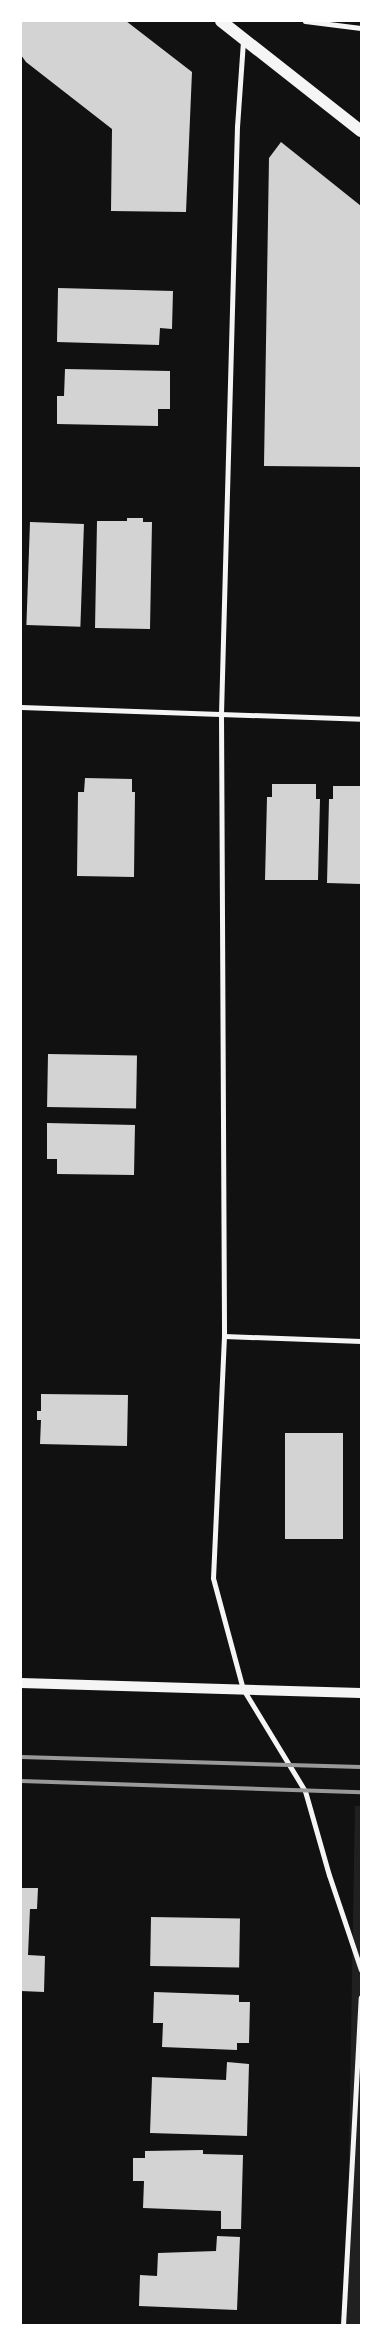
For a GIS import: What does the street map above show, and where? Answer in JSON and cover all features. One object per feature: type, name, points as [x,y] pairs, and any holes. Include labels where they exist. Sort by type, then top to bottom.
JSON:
[{"type":"main road","points":[[222,21],[361,131]]},
{"type":"main road","points":[[21,1683],[361,1692]]},
{"type":"street","points":[[305,21],[361,28]]},
{"type":"street","points":[[243,38],[236,136],[221,713],[224,1336],[214,1578],[243,1689],[305,1791],[329,1875],[361,1970]]},
{"type":"street","points":[[21,707],[361,719]]},
{"type":"street","points":[[224,1336],[361,1341]]},
{"type":"street","points":[[343,2325],[361,1997]]},
{"type":"shaded area","points":[[355,1806],[361,1806],[361,2325],[346,2325]]},
{"type":"building","points":[[21,21],[126,21],[192,72],[186,212],[111,211],[112,129],[26,62],[21,55]]},
{"type":"building","points":[[281,142],[361,206],[361,467],[264,466],[269,158]]},
{"type":"building","points":[[58,288],[173,291],[172,329],[160,328],[159,345],[57,342]]},
{"type":"building","points":[[65,369],[170,371],[170,409],[158,409],[158,426],[57,424],[57,396],[64,396]]},
{"type":"building","points":[[127,518],[143,518],[143,522],[152,522],[150,629],[95,628],[97,521],[127,521]]},
{"type":"building","points":[[30,522],[84,524],[80,627],[26,625]]},
{"type":"building","points":[[85,778],[132,779],[132,792],[135,792],[134,877],[77,876],[78,792],[84,792]]},
{"type":"building","points":[[272,784],[316,784],[316,799],[320,799],[318,880],[265,880],[267,797],[272,797]]},
{"type":"building","points":[[333,786],[361,786],[361,884],[327,883],[329,799],[333,799]]},
{"type":"building","points":[[48,1054],[137,1056],[136,1109],[47,1107]]},
{"type":"building","points":[[47,1123],[135,1125],[134,1175],[57,1174],[57,1159],[47,1159]]},
{"type":"building","points":[[41,1394],[128,1395],[127,1446],[40,1444],[41,1420],[37,1420],[37,1411],[41,1411]]},
{"type":"building","points":[[285,1433],[343,1433],[343,1539],[285,1539]]},
{"type":"building","points":[[21,1888],[38,1888],[37,1909],[30,1909],[28,1955],[45,1956],[44,1992],[21,1991]]},
{"type":"building","points":[[151,1917],[240,1919],[239,1968],[150,1966]]},
{"type":"building","points":[[154,1992],[239,1995],[239,2002],[250,2002],[249,2043],[237,2043],[237,2050],[162,2047],[163,2023],[153,2023]]},
{"type":"building","points":[[227,2062],[249,2064],[247,2136],[150,2133],[152,2077],[226,2080]]},
{"type":"building","points":[[203,2150],[203,2154],[243,2155],[241,2229],[221,2229],[221,2211],[143,2208],[144,2181],[133,2181],[133,2158],[145,2158],[145,2151]]},
{"type":"building","points":[[217,2236],[240,2237],[237,2310],[139,2306],[140,2275],[157,2276],[158,2253],[216,2251]]},
{"type":"railway","points":[[21,1757],[361,1767]]},
{"type":"railway","points":[[21,1781],[361,1792]]}]
